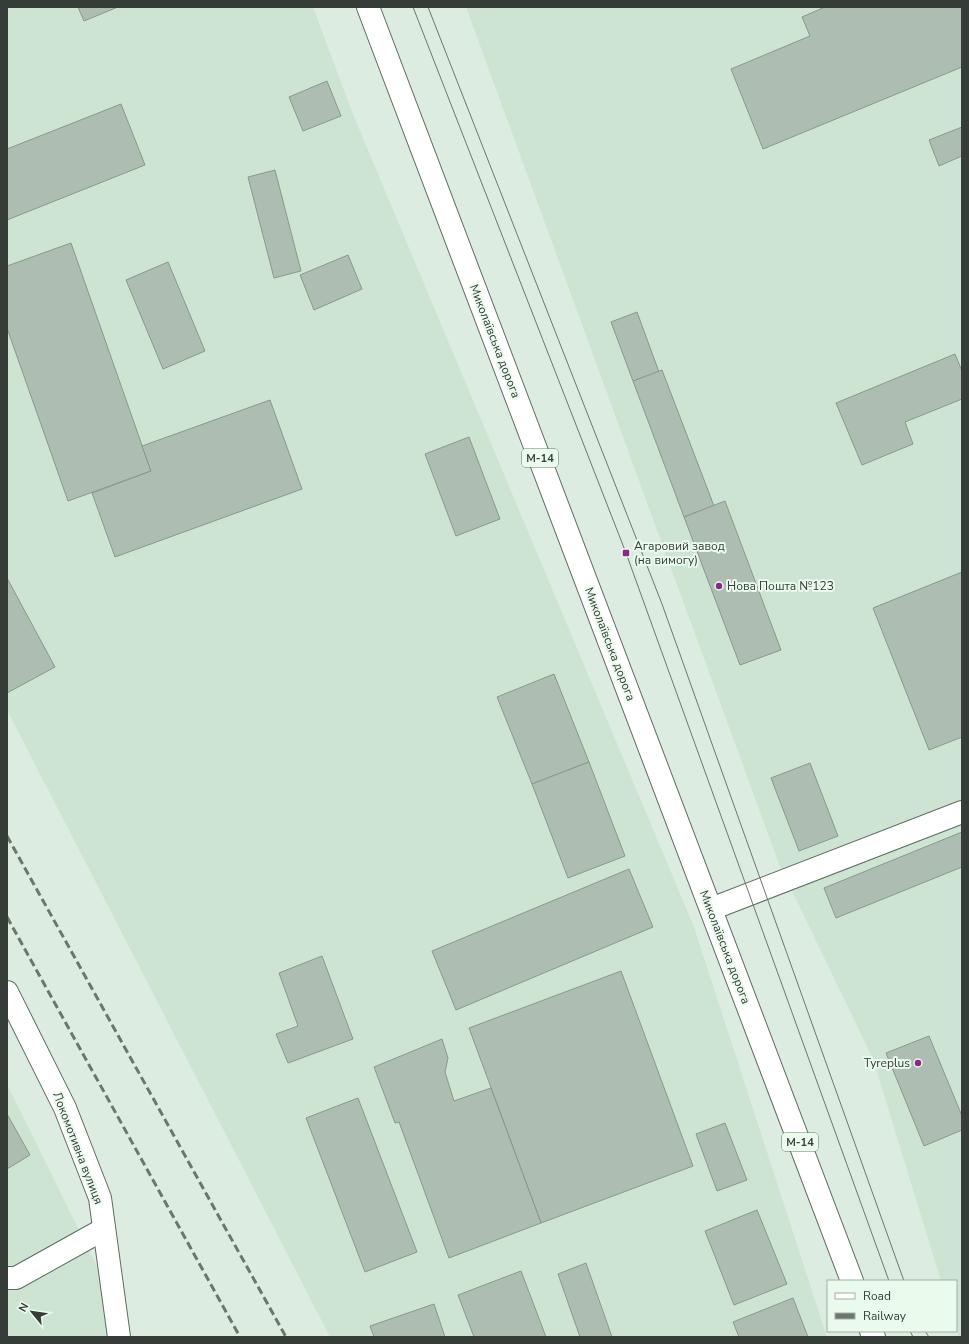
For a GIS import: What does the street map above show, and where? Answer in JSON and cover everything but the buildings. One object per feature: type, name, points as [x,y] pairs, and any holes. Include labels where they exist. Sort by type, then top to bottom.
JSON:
[{"type":"main road","name":"Миколаївська дорога","points":[[368,7],[852,1280]]},
{"type":"main road","points":[[711,909],[962,812]]},
{"type":"main road","name":"Локомотивна вулиця","points":[[7,992],[65,1108],[100,1198],[119,1337]]},
{"type":"main road","points":[[7,1278],[16,1278],[104,1229]]},
{"type":"shaded area","points":[[7,7],[313,7],[352,112],[694,927],[827,1337],[330,1337],[7,710]]},
{"type":"shaded area","points":[[466,7],[962,7],[962,1337],[959,1337],[957,1332],[957,1280],[941,1280],[873,1059],[779,864]]},
{"type":"shaded area","points":[[7,1084],[107,1287],[112,1337],[7,1337]]},
{"type":"tram line","points":[[413,7],[626,553],[889,1280]]},
{"type":"tram line","points":[[428,7],[662,604],[904,1280]]},
{"type":"tram line","points":[[910,1332],[913,1337]]},
{"type":"tram line","points":[[926,1332],[929,1337]]},
{"type":"railway","points":[[7,836],[286,1337]]},
{"type":"railway","points":[[7,917],[240,1337]]},
{"type":"place","name":"Агаровий завод (на вимогу)","points":[[626,553]]},
{"type":"place","name":"Нова Пошта №123","points":[[719,586]]},
{"type":"place","name":"Tyreplus","points":[[918,1063]]}]
